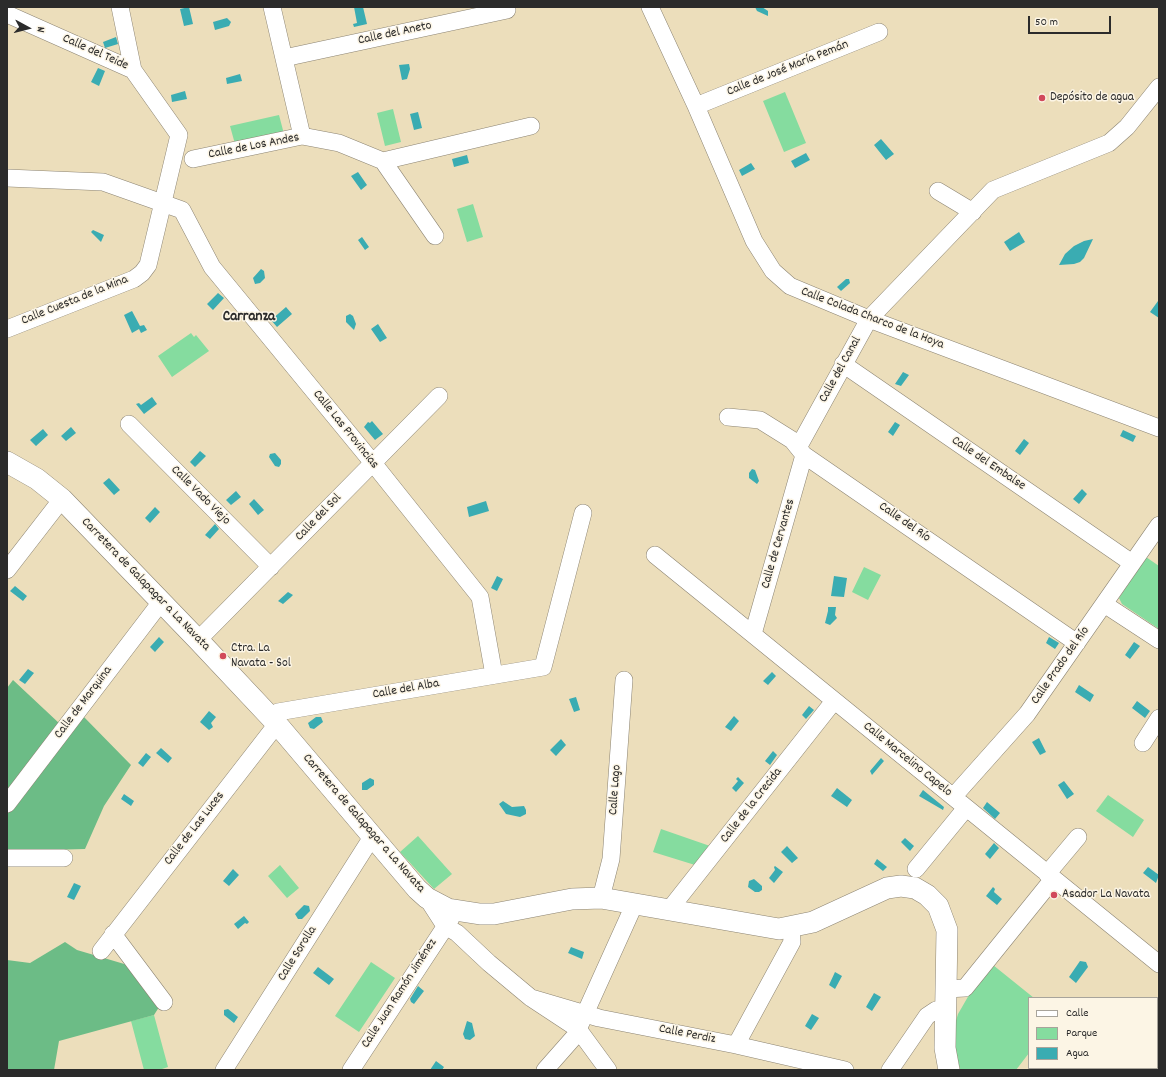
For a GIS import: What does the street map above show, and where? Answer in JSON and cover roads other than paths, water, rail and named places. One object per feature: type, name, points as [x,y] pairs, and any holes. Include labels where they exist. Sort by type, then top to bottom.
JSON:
[{"type":"main road","name":"Carretera de Galapagar a La Navata","points":[[7,462],[37,479],[62,499],[274,720],[417,889],[453,920],[494,914],[572,899],[601,898],[760,927],[780,929],[791,928],[826,916],[887,888],[901,886],[915,888],[933,900],[945,921],[948,938],[945,1048],[949,1070]]},
{"type":"street","points":[[120,7],[133,70]]},
{"type":"street","points":[[272,7],[302,136]]},
{"type":"street","name":"Calle Colada Charco de la Hoya","points":[[650,7],[696,106],[754,241],[773,271],[790,286],[869,318],[1159,428]]},
{"type":"street","name":"Calle del Aneto","points":[[284,58],[507,10]]},
{"type":"street","name":"Calle del Teide","points":[[7,14],[133,70],[179,135],[163,204]]},
{"type":"street","name":"Calle de José María Pemán","points":[[696,106],[879,32]]},
{"type":"street","points":[[109,60],[121,55],[128,44]]},
{"type":"street","name":"Calle del Canal","points":[[802,450],[843,364],[869,318],[993,190],[1109,143],[1127,127],[1159,87]]},
{"type":"street","points":[[436,236],[383,160],[531,126]]},
{"type":"street","name":"Calle de Los Andes","points":[[193,159],[302,136],[339,142],[383,160]]},
{"type":"street","name":"Calle Las Provincias","points":[[7,178],[103,182],[182,210],[212,268],[373,463],[480,597],[494,675]]},
{"type":"street","points":[[938,191],[973,212]]},
{"type":"street","name":"Calle Cuesta de la Mina","points":[[7,328],[134,279],[142,273],[148,265],[163,204]]},
{"type":"street","name":"Calle del Embalse","points":[[843,364],[1132,563]]},
{"type":"street","name":"Calle del Sol","points":[[198,640],[439,396]]},
{"type":"street","name":"Calle del Río","points":[[728,417],[760,420],[1077,643]]},
{"type":"street","name":"Calle Vado Viejo","points":[[129,424],[271,567]]},
{"type":"street","name":"Calle de Cervantes","points":[[753,634],[802,450]]},
{"type":"street","points":[[7,570],[62,499]]},
{"type":"street","name":"Calle del Alba","points":[[274,720],[278,712],[543,667],[582,513]]},
{"type":"street","name":"Calle Prado del Río","points":[[953,797],[1027,714],[1159,525]]},
{"type":"street","name":"Calle Marcelino Capelo","points":[[655,555],[834,702],[1159,964]]},
{"type":"street","name":"Calle de Marquina","points":[[7,804],[161,602]]},
{"type":"street","points":[[1104,604],[1159,640]]},
{"type":"street","name":"Calle Lago","points":[[601,898],[611,859],[624,680]]},
{"type":"street","name":"Calle de la Crecida","points":[[669,910],[834,702]]},
{"type":"street","points":[[1143,742],[1159,718]]},
{"type":"street","name":"Calle de Las Luces","points":[[101,951],[274,720]]},
{"type":"street","points":[[916,869],[966,808]]},
{"type":"street","name":"Calle Sorolla","points":[[224,1070],[372,837]]},
{"type":"street","points":[[946,989],[965,988],[1050,877],[1078,837]]},
{"type":"street","points":[[7,858],[64,858]]},
{"type":"street","points":[[545,1070],[574,1036],[578,1029],[635,903]]},
{"type":"street","name":"Calle Perdiz","points":[[453,920],[489,963],[531,998],[578,1029]]},
{"type":"street","name":"Calle Juan Ramón Jiménez","points":[[350,1070],[453,920]]},
{"type":"street","points":[[736,1045],[792,942],[791,928]]},
{"type":"street","points":[[113,934],[164,1002]]},
{"type":"street","name":"Calle Perdiz","points":[[531,998],[584,1014],[736,1045],[844,1070]]},
{"type":"street","points":[[890,1070],[927,1016],[936,1010],[946,1011]]},
{"type":"street","points":[[578,1029],[608,1070]]},
{"type":"water","points":[[189,7],[193,24],[184,26],[180,9]]},
{"type":"water","points":[[354,7],[363,7],[367,24],[354,27],[353,24],[357,23]]},
{"type":"water","points":[[755,7],[762,7],[768,11],[768,16],[757,11]]},
{"type":"water","points":[[227,18],[231,22],[229,26],[215,30],[213,22]]},
{"type":"water","points":[[116,37],[118,44],[105,48],[103,42]]},
{"type":"water","points":[[409,64],[410,69],[407,79],[402,80],[399,65]]},
{"type":"water","points":[[98,68],[105,71],[99,86],[91,82]]},
{"type":"water","points":[[240,74],[242,81],[227,84],[226,78]]},
{"type":"water","points":[[185,91],[187,99],[172,102],[171,95]]},
{"type":"water","points":[[418,112],[422,128],[414,130],[410,114]]},
{"type":"water","points":[[881,139],[894,154],[886,160],[874,145]]},
{"type":"water","points":[[806,153],[810,160],[795,168],[791,161]]},
{"type":"water","points":[[467,155],[469,163],[454,167],[452,159]]},
{"type":"water","points":[[751,163],[755,169],[742,176],[739,170]]},
{"type":"water","points":[[358,172],[367,185],[361,190],[351,176]]},
{"type":"water","points":[[93,230],[104,235],[101,242],[91,232]]},
{"type":"water","points":[[1019,232],[1025,242],[1010,251],[1004,242]]},
{"type":"water","points":[[362,237],[369,247],[365,250],[358,240]]},
{"type":"water","points":[[1093,239],[1084,258],[1080,262],[1059,265],[1065,254],[1074,246],[1084,241]]},
{"type":"water","points":[[261,269],[264,271],[265,278],[260,283],[255,284],[253,278]]},
{"type":"water","points":[[846,279],[849,279],[850,283],[841,291],[837,287]]},
{"type":"water","points":[[218,293],[224,298],[213,310],[207,304]]},
{"type":"water","points":[[1158,301],[1159,302],[1159,318],[1150,312]]},
{"type":"water","points":[[286,307],[292,314],[277,327],[271,320]]},
{"type":"water","points":[[132,311],[140,326],[144,325],[147,330],[141,333],[139,329],[132,333],[124,315]]},
{"type":"water","points":[[350,314],[353,316],[356,324],[354,330],[346,322],[346,316]]},
{"type":"water","points":[[378,324],[387,338],[380,342],[371,329]]},
{"type":"water","points":[[903,372],[909,375],[901,386],[895,384]]},
{"type":"water","points":[[152,397],[157,404],[144,414],[136,404],[139,403],[141,405]]},
{"type":"water","points":[[372,421],[383,434],[375,440],[364,427],[368,422],[370,423]]},
{"type":"water","points":[[895,422],[900,425],[893,436],[888,432]]},
{"type":"water","points":[[71,427],[76,433],[66,441],[61,436]]},
{"type":"water","points":[[43,429],[48,435],[36,446],[30,440]]},
{"type":"water","points":[[1123,430],[1136,436],[1133,442],[1120,436]]},
{"type":"water","points":[[1024,439],[1029,443],[1020,455],[1015,451]]},
{"type":"water","points":[[200,451],[206,456],[195,467],[190,462]]},
{"type":"water","points":[[275,453],[281,460],[279,467],[275,466],[269,457],[270,454]]},
{"type":"water","points":[[752,469],[755,470],[759,481],[757,484],[749,478],[749,473]]},
{"type":"water","points":[[109,478],[120,490],[114,495],[103,483]]},
{"type":"water","points":[[1082,489],[1087,494],[1079,504],[1073,499]]},
{"type":"water","points":[[236,491],[241,497],[231,505],[226,500]]},
{"type":"water","points":[[254,499],[264,510],[258,515],[249,504]]},
{"type":"water","points":[[486,501],[489,511],[469,517],[467,507]]},
{"type":"water","points":[[155,507],[160,512],[150,523],[145,518]]},
{"type":"water","points":[[215,524],[219,529],[210,539],[205,535]]},
{"type":"water","points":[[497,576],[503,579],[497,591],[491,588]]},
{"type":"water","points":[[834,576],[847,578],[844,597],[831,596]]},
{"type":"water","points":[[15,586],[27,596],[23,601],[10,591]]},
{"type":"water","points":[[288,592],[293,595],[283,604],[278,601]]},
{"type":"water","points":[[828,607],[836,607],[835,615],[837,618],[830,625],[825,623]]},
{"type":"water","points":[[159,637],[164,642],[155,652],[150,647]]},
{"type":"water","points":[[1049,637],[1059,643],[1055,649],[1046,643]]},
{"type":"water","points":[[1134,642],[1140,646],[1130,659],[1125,655]]},
{"type":"water","points":[[28,669],[34,673],[25,684],[19,680]]},
{"type":"water","points":[[772,672],[776,676],[768,685],[763,681]]},
{"type":"water","points":[[1079,685],[1094,695],[1090,702],[1075,692]]},
{"type":"water","points":[[576,697],[580,710],[574,712],[569,699]]},
{"type":"water","points":[[1137,701],[1150,711],[1145,718],[1132,708]]},
{"type":"water","points":[[809,706],[814,710],[806,719],[802,715]]},
{"type":"water","points":[[209,711],[216,717],[211,723],[213,727],[209,730],[200,722]]},
{"type":"water","points":[[734,716],[739,721],[731,731],[725,727]]},
{"type":"water","points":[[316,717],[321,717],[323,722],[314,729],[310,728],[308,723]]},
{"type":"water","points":[[1039,738],[1046,752],[1040,755],[1032,742]]},
{"type":"water","points":[[561,739],[566,745],[556,756],[550,750]]},
{"type":"water","points":[[161,748],[172,758],[168,763],[156,753]]},
{"type":"water","points":[[773,751],[777,755],[770,765],[765,761]]},
{"type":"water","points":[[146,753],[151,757],[143,767],[138,763]]},
{"type":"water","points":[[881,758],[884,761],[872,775],[870,771]]},
{"type":"water","points":[[738,777],[744,783],[736,792],[732,788],[738,781],[736,779]]},
{"type":"water","points":[[370,778],[374,780],[374,785],[367,790],[362,790],[362,783]]},
{"type":"water","points":[[1064,781],[1074,794],[1067,799],[1058,785]]},
{"type":"water","points":[[837,788],[852,800],[847,807],[831,796]]},
{"type":"water","points":[[923,790],[944,807],[943,810],[919,796]]},
{"type":"water","points":[[124,794],[134,801],[131,806],[121,799]]},
{"type":"water","points":[[503,801],[512,807],[524,806],[526,814],[520,817],[506,814],[499,804]]},
{"type":"water","points":[[987,802],[1000,813],[995,819],[983,808]]},
{"type":"water","points":[[905,838],[914,846],[910,851],[901,842]]},
{"type":"water","points":[[994,843],[999,848],[990,859],[985,854]]},
{"type":"water","points":[[787,846],[798,858],[792,863],[781,852]]},
{"type":"water","points":[[877,859],[887,867],[883,871],[874,864]]},
{"type":"water","points":[[775,866],[783,872],[774,883],[769,878],[775,870]]},
{"type":"water","points":[[1148,867],[1159,875],[1156,883],[1143,873]]},
{"type":"water","points":[[233,869],[239,875],[229,886],[223,881]]},
{"type":"water","points":[[754,879],[762,886],[762,890],[759,892],[755,892],[748,887],[749,881]]},
{"type":"water","points":[[74,883],[81,886],[74,900],[67,897]]},
{"type":"water","points":[[993,887],[995,889],[994,892],[1002,899],[997,905],[986,896]]},
{"type":"water","points":[[304,905],[309,906],[310,911],[302,919],[298,919],[295,914]]},
{"type":"water","points":[[244,916],[249,922],[247,924],[245,923],[238,929],[234,924]]},
{"type":"water","points":[[571,947],[584,952],[582,959],[568,953]]},
{"type":"water","points":[[1080,961],[1086,962],[1088,967],[1076,983],[1069,977]]},
{"type":"water","points":[[318,967],[334,979],[329,985],[313,973]]},
{"type":"water","points":[[835,972],[842,976],[835,989],[829,985]]},
{"type":"water","points":[[418,986],[424,991],[414,1004],[410,999]]},
{"type":"water","points":[[874,993],[881,997],[872,1011],[866,1007]]},
{"type":"water","points":[[228,1009],[238,1017],[234,1023],[224,1015],[224,1010]]},
{"type":"water","points":[[812,1014],[819,1018],[811,1030],[805,1026]]},
{"type":"water","points":[[467,1021],[472,1023],[475,1036],[470,1040],[465,1039],[463,1034]]},
{"type":"water","points":[[436,1061],[444,1067],[442,1070],[430,1070]]},
{"type":"place","name":"Depósito de agua","points":[[1042,98]]},
{"type":"place","name":"Ctra. La Navata - Sol","points":[[223,656]]},
{"type":"place","name":"Asador La Navata","points":[[1054,895]]},
{"type":"district","name":"Carranza","points":[[249,318]]}]
